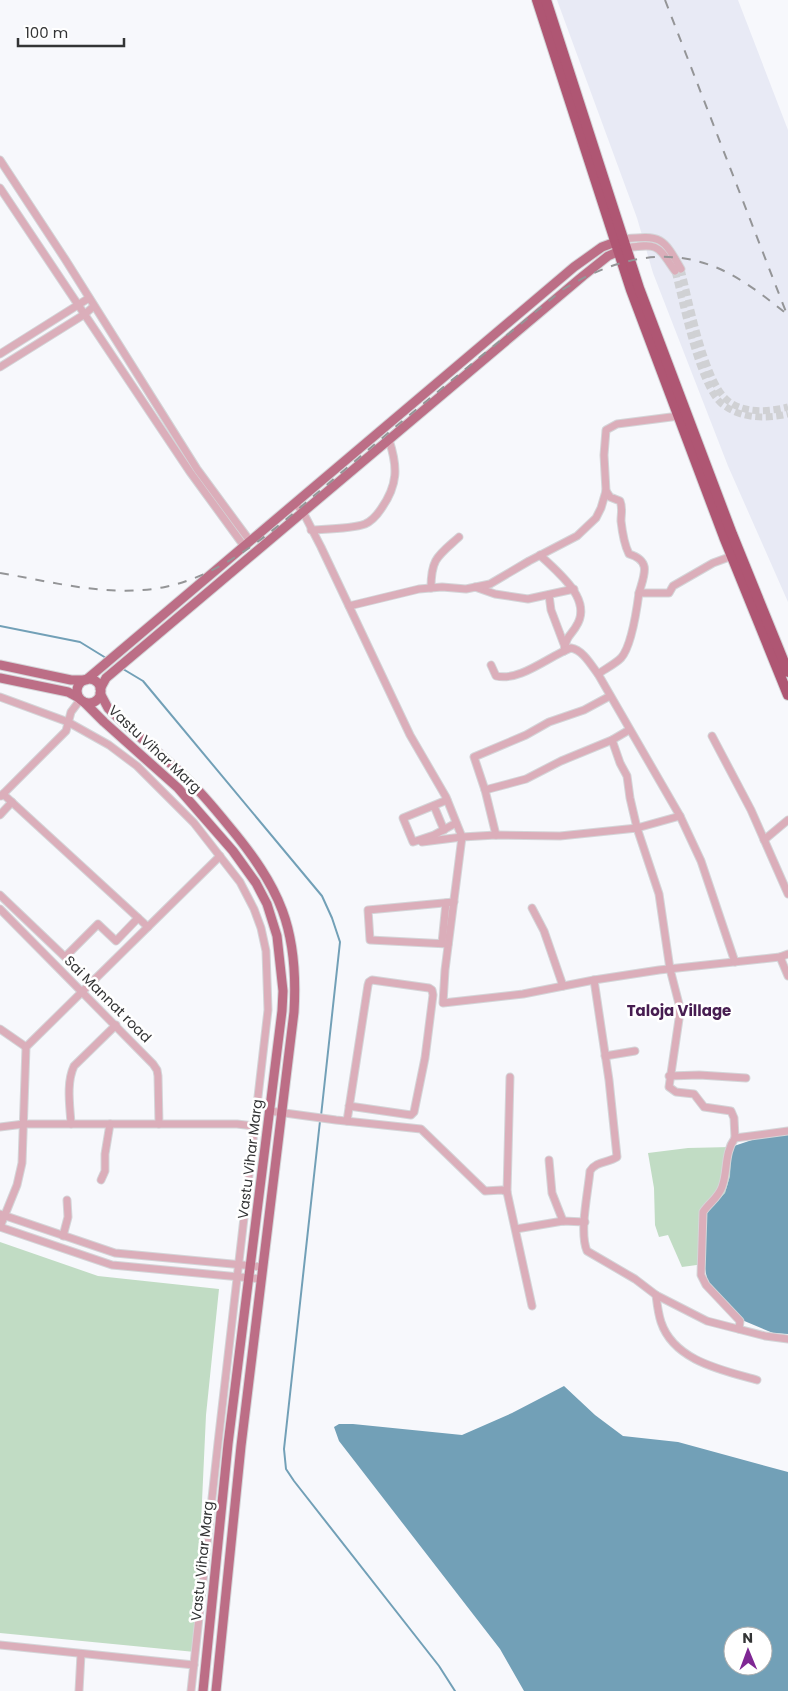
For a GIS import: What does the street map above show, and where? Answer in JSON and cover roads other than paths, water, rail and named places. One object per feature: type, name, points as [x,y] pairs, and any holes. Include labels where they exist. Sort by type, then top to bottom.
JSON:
[{"type":"highway","points":[[537,0],[621,245],[732,534],[788,672]]},
{"type":"highway","points":[[546,0],[621,245],[631,290],[732,556],[788,695]]},
{"type":"main road","points":[[0,678],[68,692],[81,700],[93,702],[98,698],[106,678],[621,245]]},
{"type":"main road","points":[[81,700],[77,694],[78,687],[85,680],[574,266],[589,255],[621,245]]},
{"type":"main road","points":[[0,665],[71,680],[95,681],[108,708],[205,798],[261,867],[279,899],[290,934],[295,991],[241,1446],[216,1691]]},
{"type":"main road","name":"Vastu Vihar Marg","points":[[81,700],[164,774],[187,797],[233,851],[250,874],[267,904],[277,936],[283,991],[270,1111],[228,1444],[203,1691]]},
{"type":"street","points":[[0,160],[247,544]]},
{"type":"street","points":[[0,188],[190,472],[247,544]]},
{"type":"street","points":[[621,245],[653,238],[663,242],[670,248],[678,270]]},
{"type":"street","points":[[0,354],[90,298]]},
{"type":"street","points":[[0,367],[94,306]]},
{"type":"street","points":[[349,606],[419,589],[442,587],[466,589],[490,584],[577,536],[596,518],[606,491],[604,454],[606,430],[617,424],[678,416]]},
{"type":"street","points":[[311,530],[336,529],[365,524],[376,517],[390,496],[394,482],[395,458],[389,440]]},
{"type":"street","points":[[598,674],[622,657],[632,628],[639,593],[645,575],[644,562],[639,557],[629,554],[625,546],[622,524],[623,508],[620,501],[610,497],[606,491]]},
{"type":"street","points":[[295,502],[303,512],[321,547],[410,735],[447,800],[462,836],[450,902],[445,944],[443,1003],[523,994],[594,980],[670,969],[780,957],[788,954]]},
{"type":"street","points":[[431,588],[431,572],[438,556],[459,537]]},
{"type":"street","points":[[540,555],[574,589],[581,609],[578,623],[566,638],[565,649]]},
{"type":"street","points":[[639,593],[669,593],[673,586],[713,563],[732,556]]},
{"type":"street","points":[[475,587],[495,594],[528,600],[574,589]]},
{"type":"street","points":[[549,595],[551,610],[565,649]]},
{"type":"street","points":[[491,665],[496,676],[505,678],[524,672],[565,649],[575,648],[586,659],[598,674],[680,816],[701,862],[735,962]]},
{"type":"street","points":[[496,835],[474,756],[549,722],[584,710],[610,696]]},
{"type":"street","points":[[0,698],[68,722],[109,745],[137,766],[194,823],[240,882],[254,909],[261,928],[266,952],[268,1010],[191,1691]]},
{"type":"street","points":[[81,700],[74,707],[66,731],[1,795],[12,802],[148,927]]},
{"type":"street","points":[[485,790],[526,779],[561,761],[612,740],[629,730]]},
{"type":"street","points":[[712,736],[751,810],[788,894]]},
{"type":"street","points":[[612,740],[627,776],[637,828],[659,894],[670,969],[679,1004],[679,1019],[669,1076],[669,1087],[676,1092],[694,1094],[704,1107],[730,1110],[734,1118],[734,1138],[729,1146],[724,1179],[718,1195],[703,1212],[701,1265],[706,1285],[740,1321],[740,1329]]},
{"type":"street","points":[[447,800],[403,818],[413,842],[444,830],[456,823]]},
{"type":"street","points":[[0,815],[12,802]]},
{"type":"street","points":[[434,806],[444,830]]},
{"type":"street","points":[[422,842],[462,836],[560,836],[637,828],[680,816]]},
{"type":"street","points":[[764,840],[788,820]]},
{"type":"street","points":[[220,856],[26,1047],[24,1124],[20,1174],[0,1227],[112,1265],[261,1279]]},
{"type":"street","points":[[0,895],[65,957],[98,924],[116,941],[138,918]]},
{"type":"street","points":[[445,944],[370,940],[368,910],[450,902]]},
{"type":"street","points":[[532,908],[544,931],[563,986]]},
{"type":"street","name":"Sai Mannat road","points":[[0,909],[116,1025],[157,1070],[158,1124]]},
{"type":"street","points":[[780,957],[788,976]]},
{"type":"street","points":[[347,1121],[349,1106],[369,982],[372,980],[432,990],[433,996],[425,1058],[414,1112],[411,1115],[349,1106]]},
{"type":"street","points":[[594,980],[617,1156],[593,1166],[590,1171],[584,1244],[587,1251],[635,1279],[656,1295],[707,1321],[765,1336],[788,1339]]},
{"type":"street","points":[[71,1124],[70,1084],[74,1066],[116,1025]]},
{"type":"street","points":[[0,1029],[26,1047]]},
{"type":"street","points":[[605,1056],[636,1051]]},
{"type":"street","points":[[669,1076],[699,1075],[746,1078]]},
{"type":"street","points":[[510,1077],[507,1192],[532,1306]]},
{"type":"street","points":[[270,1111],[421,1129],[485,1190],[502,1190],[507,1192]]},
{"type":"street","points":[[0,1127],[24,1124],[254,1126]]},
{"type":"street","points":[[101,1180],[105,1171],[105,1154],[110,1124]]},
{"type":"street","points":[[734,1138],[788,1131]]},
{"type":"street","points":[[549,1160],[552,1194],[563,1221]]},
{"type":"street","points":[[64,1236],[68,1217],[67,1200]]},
{"type":"street","points":[[3,1215],[97,1248],[123,1254],[263,1267]]},
{"type":"street","points":[[516,1229],[563,1221],[585,1222]]},
{"type":"street","points":[[656,1295],[660,1321],[666,1334],[681,1351],[701,1362],[757,1380]]},
{"type":"street","points":[[0,1646],[194,1665]]},
{"type":"street","points":[[79,1691],[81,1654]]},
{"type":"water","points":[[788,1133],[788,1334],[773,1333],[742,1320],[708,1283],[704,1264],[705,1214],[725,1193],[730,1176],[731,1147],[755,1139]]},
{"type":"water","points":[[564,1386],[595,1415],[623,1436],[678,1442],[788,1472],[788,1691],[524,1691],[500,1649],[339,1441],[334,1427],[339,1424],[353,1424],[462,1435],[512,1413]]},
{"type":"waterway","points":[[0,626],[80,642],[106,658]]},
{"type":"waterway","points":[[123,669],[143,681],[322,896],[332,918],[340,942],[321,1116]]},
{"type":"waterway","points":[[320,1121],[284,1449],[286,1469],[439,1666],[455,1691]]},
{"type":"tunnel","points":[[681,269],[698,338],[718,389],[726,399],[739,407],[764,411],[788,407]]},
{"type":"tunnel","points":[[675,271],[699,362],[714,394],[722,404],[737,413],[762,417],[788,414]]},
{"type":"railway","points":[[665,0],[786,312]]},
{"type":"railway","points":[[0,573],[82,588],[124,591],[165,587],[186,581],[224,564],[277,527],[562,290],[606,268],[651,257],[674,257],[696,261],[719,269],[742,281],[788,315]]},
{"type":"district","name":"Taloja Village","points":[[679,1011]]}]
